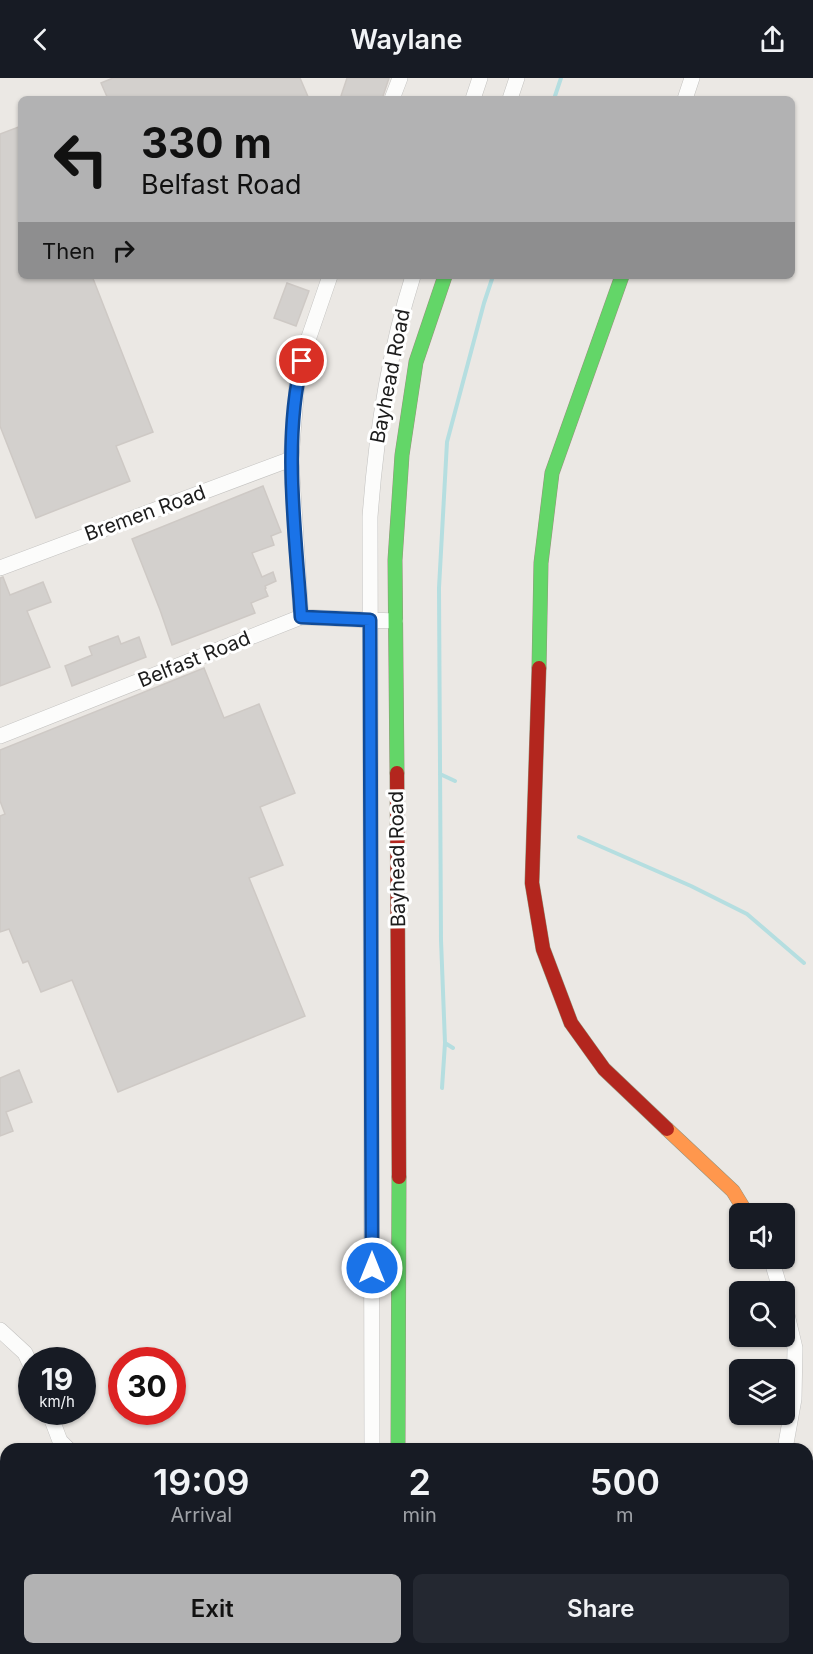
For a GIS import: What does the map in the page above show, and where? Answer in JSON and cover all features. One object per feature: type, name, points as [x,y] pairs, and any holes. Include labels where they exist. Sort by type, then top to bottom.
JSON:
[{"type":"street","points":[[393,96],[400,78]]},
{"type":"street","points":[[474,96],[480,78]]},
{"type":"street","points":[[511,96],[517,78]]},
{"type":"street","points":[[686,96],[692,78]]},
{"type":"street","points":[[301,617],[291,459],[297,383],[308,340],[329,279]]},
{"type":"street","name":"Bayhead Road","points":[[372,1443],[370,517],[375,456],[389,363],[412,279]]},
{"type":"street","name":"Bayhead Road","points":[[398,1443],[399,998],[395,560],[402,455],[416,362],[444,279]]},
{"type":"street","points":[[621,279],[552,473],[541,563],[532,883],[543,949],[571,1023],[604,1069],[733,1191],[740,1203]]},
{"type":"street","name":"Bremen Road","points":[[0,568],[291,459]]},
{"type":"street","name":"Belfast Road","points":[[0,736],[301,617],[395,621]]},
{"type":"street","points":[[0,1330],[18,1347]]},
{"type":"street","points":[[786,1443],[794,1399],[795,1347]]},
{"type":"street","points":[[54,1425],[62,1443]]},
{"type":"building","points":[[113,78],[300,78],[308,96],[107,96],[101,83]]},
{"type":"building","points":[[347,78],[389,78],[383,96],[341,96]]},
{"type":"building","points":[[18,127],[18,279],[93,279],[153,432],[116,446],[130,481],[36,518],[0,426],[0,134]]},
{"type":"building","points":[[287,283],[309,291],[296,326],[274,318]]},
{"type":"building","points":[[263,486],[281,532],[271,536],[274,545],[252,553],[262,577],[273,572],[276,581],[265,586],[268,596],[251,603],[255,613],[172,645],[132,539]]},
{"type":"building","points":[[3,577],[10,595],[43,582],[51,602],[27,611],[50,667],[0,686],[0,578]]},
{"type":"building","points":[[118,636],[121,644],[139,637],[146,657],[72,686],[65,666],[92,655],[89,647]]},
{"type":"building","points":[[204,668],[224,718],[259,704],[295,793],[260,807],[283,865],[249,878],[305,1016],[118,1092],[72,980],[41,992],[28,961],[23,963],[9,929],[0,932],[0,816],[5,814],[0,801],[0,750]]},
{"type":"building","points":[[19,1070],[32,1102],[6,1112],[13,1131],[0,1136],[0,1078]]},
{"type":"waterway","points":[[555,96],[561,78]]},
{"type":"waterway","points":[[442,1088],[445,1043],[441,940],[439,588],[447,442],[492,279]]},
{"type":"waterway","points":[[440,774],[455,781]]},
{"type":"waterway","points":[[579,837],[691,886],[747,914],[804,963]]},
{"type":"waterway","points":[[445,1043],[453,1048]]},
{"type":"traffic: fast","points":[[397,773],[395,560],[402,455],[416,362],[444,279]]},
{"type":"traffic: fast","points":[[539,668],[541,563],[552,473],[621,279]]},
{"type":"traffic: fast","points":[[398,1443],[399,1177]]},
{"type":"traffic: slow","points":[[667,1129],[733,1191],[740,1203]]},
{"type":"traffic: jam","points":[[539,668],[532,883],[543,949],[571,1023],[604,1069],[667,1129]]},
{"type":"traffic: jam","points":[[397,773],[399,1177]]},
{"type":"route","points":[[302,361],[297,383],[291,459],[301,617],[370,620],[372,1268]]}]
